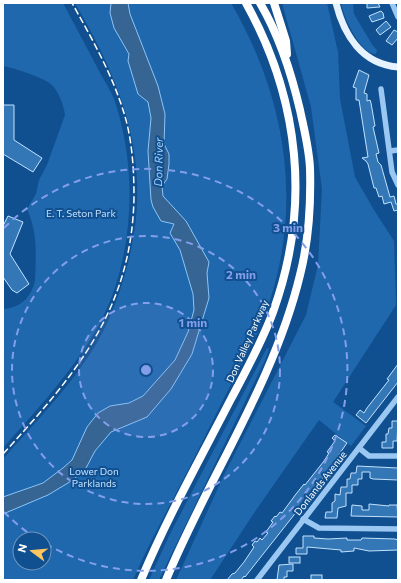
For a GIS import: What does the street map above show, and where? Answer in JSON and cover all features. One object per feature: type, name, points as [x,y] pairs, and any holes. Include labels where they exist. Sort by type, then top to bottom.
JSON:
[{"type":"highway","points":[[241,3],[251,11]]},
{"type":"highway","name":"Don Valley Parkway","points":[[140,580],[249,365],[272,314],[287,266],[296,199],[296,162],[292,131],[276,67],[246,3]]},
{"type":"highway","points":[[166,580],[190,526],[276,349],[301,274],[308,225],[310,167],[307,141],[287,63],[278,37],[260,3]]},
{"type":"highway","points":[[274,3],[286,41],[287,63]]},
{"type":"main road","points":[[336,3],[347,34],[357,48],[380,64],[398,67]]},
{"type":"street","points":[[392,3],[398,16]]},
{"type":"street","points":[[381,89],[392,172],[398,185]]},
{"type":"street","points":[[390,151],[398,150]]},
{"type":"street","name":"Donlands Avenue","points":[[257,580],[398,397]]},
{"type":"street","points":[[359,448],[369,456],[398,456]]},
{"type":"street","points":[[303,519],[319,528],[398,529]]},
{"type":"green space","name":"E. T. Seton Park","points":[[3,3],[63,3],[114,98],[127,156],[129,213],[126,241],[120,269],[112,296],[101,321],[80,355],[68,371],[43,403],[3,448],[3,309],[15,307],[24,301],[31,292],[35,281],[35,236],[31,218],[27,209],[36,194],[39,180],[47,165],[65,115],[59,96],[53,86],[30,74],[3,66]]},
{"type":"green space","name":"Lower Don Parklands","points":[[75,3],[231,3],[249,38],[264,73],[275,110],[283,147],[286,185],[285,223],[280,262],[266,313],[244,361],[152,539],[133,580],[3,580],[3,459],[59,395],[96,345],[106,326],[118,295],[125,274],[134,236],[137,201],[136,166],[131,133],[122,101],[109,68]]},
{"type":"green space","points":[[282,3],[327,3],[338,52],[340,99],[355,177],[394,241],[396,305],[333,402],[366,426],[351,446],[319,420],[256,510],[210,580],[176,580],[224,475],[306,315],[318,265],[322,189],[311,107]]},
{"type":"green space","points":[[341,3],[353,3],[354,14],[373,46],[377,50],[376,54],[364,48],[359,42],[345,17]]},
{"type":"green space","points":[[267,348],[269,349],[266,358],[159,580],[149,580],[170,534]]},
{"type":"water","name":"Don River","points":[[111,3],[128,3],[130,14],[158,86],[165,114],[164,144],[169,154],[167,179],[162,186],[163,196],[186,221],[209,262],[207,273],[209,298],[192,354],[171,389],[147,417],[111,432],[95,451],[86,468],[73,480],[48,495],[3,514],[3,497],[43,483],[72,460],[87,427],[98,413],[110,406],[129,403],[143,396],[175,360],[188,332],[194,310],[193,294],[180,250],[170,233],[174,224],[161,221],[153,207],[151,200],[148,151],[151,118],[148,102],[138,94],[128,61],[129,54],[114,28],[110,13]]},
{"type":"building","points":[[367,3],[378,3],[380,7],[367,8]]},
{"type":"building","points":[[381,11],[384,18],[372,22],[369,16]]},
{"type":"building","points":[[386,21],[391,27],[380,35],[376,30]]},
{"type":"building","points":[[394,30],[398,32],[398,38],[392,45],[386,41]]},
{"type":"building","points":[[359,70],[369,75],[364,93],[367,94],[367,101],[370,100],[371,103],[375,126],[373,127],[379,153],[376,154],[378,162],[381,165],[390,197],[394,196],[396,204],[398,204],[398,210],[394,211],[391,202],[384,204],[382,196],[379,197],[376,188],[374,188],[368,164],[362,158],[368,157],[359,100],[356,100],[356,88],[353,87]]},
{"type":"building","points":[[3,105],[14,105],[14,140],[42,158],[33,172],[3,154]]},
{"type":"building","points":[[8,216],[23,222],[10,254],[29,284],[17,293],[12,290],[3,277],[3,226]]},
{"type":"building","points":[[398,364],[398,382],[366,423],[356,415],[360,410],[364,413],[389,380],[387,379]]},
{"type":"building","points":[[392,421],[398,421],[397,441],[393,441],[393,448],[382,448],[382,442],[386,442],[386,434],[388,434],[389,428],[392,428]]},
{"type":"building","points":[[335,435],[347,443],[320,482],[245,577],[244,576],[241,580],[227,580],[244,562],[254,547],[252,545],[255,541],[257,542],[260,538],[262,540],[268,533],[266,532],[275,516],[276,517],[280,512],[282,513],[324,461],[329,453],[327,452],[335,441],[332,438]]},
{"type":"building","points":[[357,466],[398,468],[398,480],[373,479],[370,478],[370,472],[362,472],[362,479],[358,479],[358,485],[352,485],[352,493],[346,493],[346,506],[338,508],[337,518],[325,518],[326,512],[332,512],[332,503],[335,501],[335,494],[340,495],[341,487],[347,487],[347,479],[350,479],[351,473],[356,473]]},
{"type":"building","points":[[369,504],[389,506],[397,505],[398,517],[351,516],[352,505],[362,506],[362,510],[369,510]]},
{"type":"building","points":[[303,536],[314,536],[314,538],[328,539],[347,538],[347,540],[361,540],[362,538],[395,539],[398,540],[398,550],[369,551],[354,548],[354,551],[341,552],[341,550],[307,547],[307,554],[296,554],[296,548],[303,548]]},
{"type":"building","points":[[289,557],[300,557],[300,563],[289,563]]},
{"type":"building","points":[[293,564],[293,571],[287,571],[287,577],[284,577],[284,580],[277,580],[279,565]]},
{"type":"building","points":[[311,575],[322,575],[322,580],[311,580]]},
{"type":"railway","points":[[3,454],[54,396],[76,368],[95,338],[111,307],[123,274],[131,237],[134,175],[126,120],[107,68],[72,3]]}]
